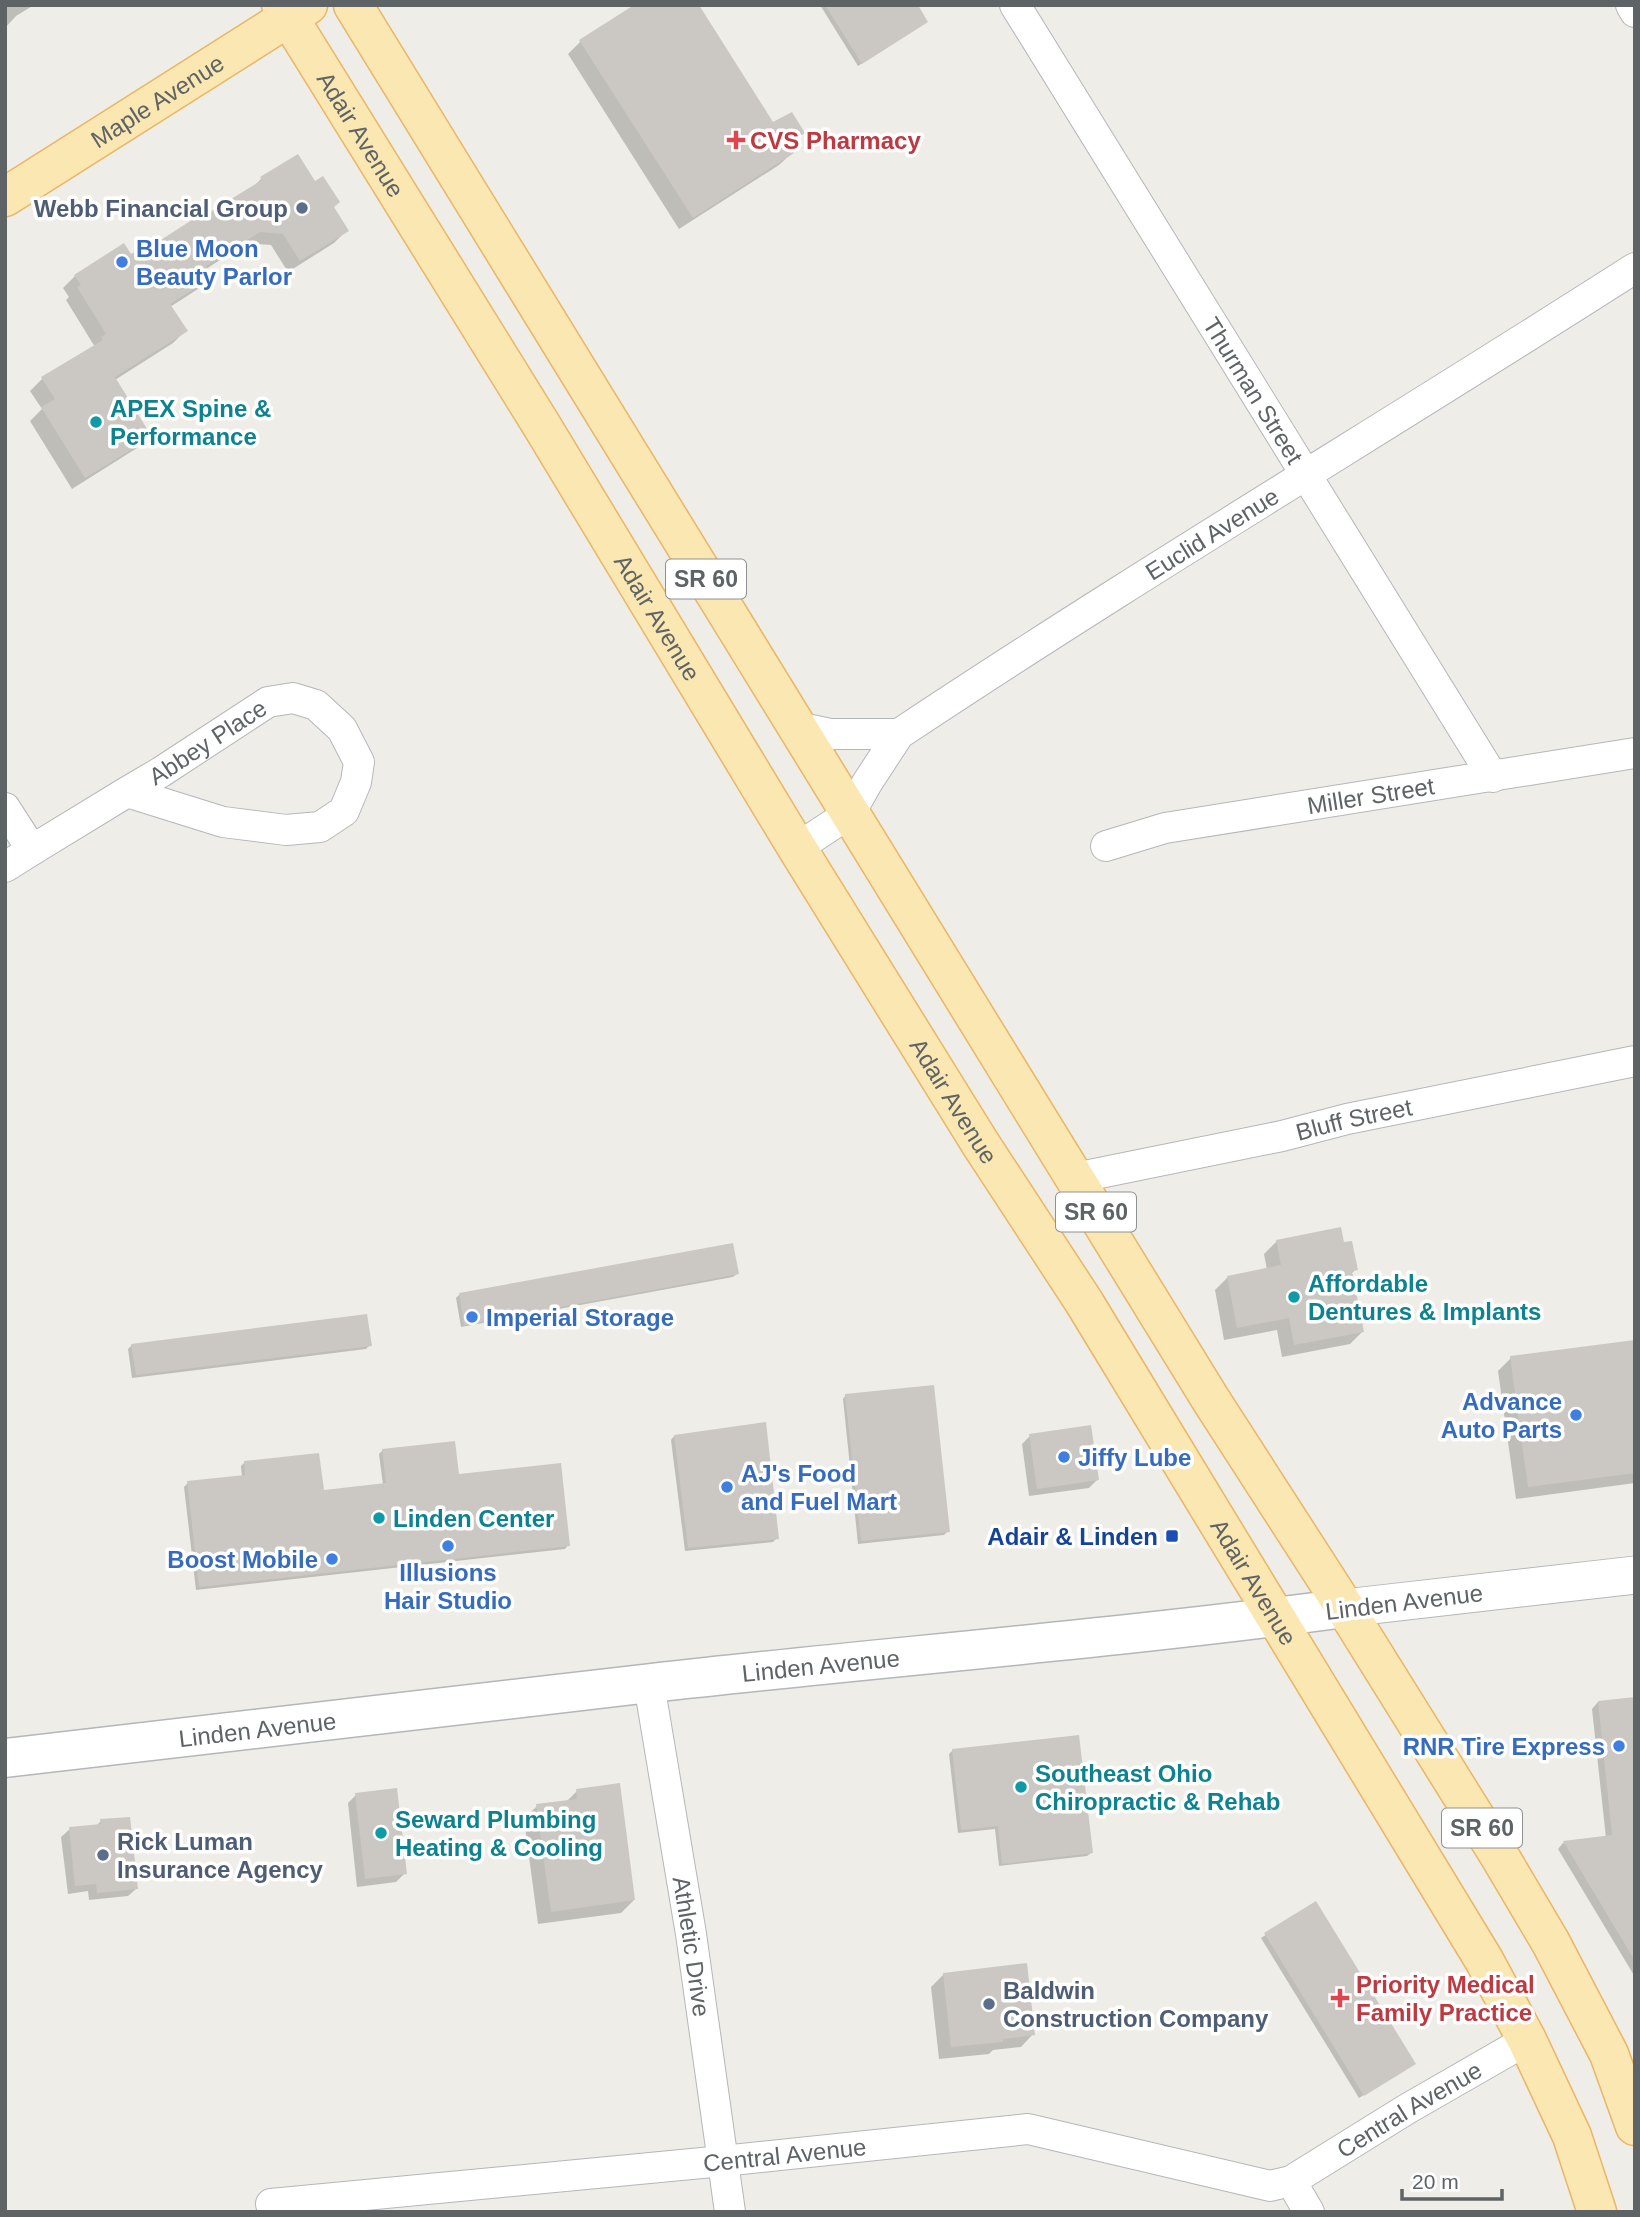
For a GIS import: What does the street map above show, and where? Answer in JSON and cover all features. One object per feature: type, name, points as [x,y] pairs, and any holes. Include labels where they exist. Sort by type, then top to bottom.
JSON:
[{"type":"main road","name":"SR 60","points":[[353,5],[1211,1400],[1345,1608],[1551,1943],[1622,2053],[1635,2126]]},
{"type":"main road","name":"Maple Avenue","points":[[5,197],[293,9]]},
{"type":"main road","name":"Adair Avenue","points":[[293,9],[797,848],[980,1143],[1084,1302],[1484,1960],[1527,2040],[1572,2136],[1597,2212]]},
{"type":"main road","name":"Linden Avenue","points":[[5,1758],[649,1684],[1277,1618],[1345,1608]]},
{"type":"street","name":"Thurman Street","points":[[1016,5],[1493,777]]},
{"type":"street","points":[[1631,5],[1635,12]]},
{"type":"street","name":"Euclid Avenue","points":[[797,848],[850,813],[899,733],[1635,268]]},
{"type":"street","name":"Abbey Place","points":[[5,867],[268,702],[293,698],[316,705],[342,729],[359,762],[356,782],[344,811],[320,827],[286,831],[223,822],[127,792]]},
{"type":"street","points":[[797,727],[830,734],[899,733]]},
{"type":"street","name":"Miller Street","points":[[1106,846],[1165,828],[1635,753]]},
{"type":"street","points":[[5,808],[32,850]]},
{"type":"street","name":"Bluff Street","points":[[1075,1178],[1635,1060]]},
{"type":"street","name":"Linden Avenue","points":[[1345,1608],[1635,1575]]},
{"type":"street","name":"Athletic Drive","points":[[649,1684],[691,1934],[730,2212]]},
{"type":"street","name":"Central Avenue","points":[[271,2204],[1028,2129],[1270,2186],[1291,2181],[1407,2109],[1527,2040]]},
{"type":"street","points":[[1291,2181],[1309,2212]]},
{"type":"building","name":"CVS Pharmacy","points":[[634,5],[699,5],[773,122],[792,112],[805,133],[788,143],[794,153],[693,218],[579,40]]},
{"type":"building","points":[[825,5],[918,5],[928,22],[862,64]]},
{"type":"building","points":[[298,154],[315,181],[323,176],[340,202],[334,207],[349,231],[300,261],[283,234],[260,232],[206,266],[213,277],[170,304],[188,331],[115,377],[152,437],[85,478],[41,407],[55,399],[41,377],[103,340],[101,337],[106,334],[77,287],[81,285],[74,275],[124,243],[131,254],[137,251],[139,254],[209,209],[210,212],[262,180],[260,177]]},
{"type":"building","name":"Affordable Dentures & Implants","points":[[1341,1227],[1344,1242],[1352,1241],[1358,1270],[1352,1271],[1364,1332],[1294,1345],[1289,1318],[1237,1328],[1227,1276],[1281,1265],[1276,1240]]},
{"type":"building","points":[[733,1243],[739,1274],[464,1325],[459,1293]]},
{"type":"building","points":[[367,1314],[372,1346],[136,1375],[131,1344]]},
{"type":"building","name":"Advance Auto Parts","points":[[1635,1340],[1635,1473],[1528,1487],[1510,1356]]},
{"type":"building","points":[[934,1385],[950,1532],[861,1541],[845,1394]]},
{"type":"building","name":"AJ's Food and Fuel Mart","points":[[766,1422],[779,1539],[688,1548],[674,1435]]},
{"type":"building","name":"Jiffy Lube","points":[[1091,1425],[1099,1480],[1037,1489],[1029,1434]]},
{"type":"building","name":"Linden Center","points":[[455,1441],[459,1474],[561,1463],[570,1546],[199,1587],[187,1481],[245,1475],[244,1461],[319,1453],[324,1490],[386,1483],[382,1449]]},
{"type":"building","points":[[1635,1697],[1635,1961],[1563,1841],[1612,1835],[1598,1701]]},
{"type":"building","name":"Southeast Ohio Chiropractic & Rehab","points":[[1079,1735],[1093,1853],[1002,1864],[998,1826],[961,1830],[952,1749]]},
{"type":"building","points":[[620,1783],[635,1900],[551,1912],[536,1804],[577,1799],[576,1789]]},
{"type":"building","name":"Seward Plumbing Heating & Cooling","points":[[397,1788],[407,1874],[365,1879],[355,1793]]},
{"type":"building","name":"Rick Luman Insurance Agency","points":[[130,1817],[138,1889],[97,1893],[96,1884],[75,1886],[69,1827],[101,1824],[100,1819]]},
{"type":"building","name":"Priority Medical Family Practice","points":[[1316,1901],[1416,2064],[1364,2096],[1264,1933]]},
{"type":"building","name":"Baldwin Construction Company","points":[[1027,1963],[1035,2035],[1003,2039],[1003,2042],[951,2047],[943,1973]]},
{"type":"place","name":"CVS Pharmacy","points":[[736,140]]},
{"type":"place","name":"Webb Financial Group","points":[[302,208]]},
{"type":"place","name":"Blue Moon Beauty Parlor","points":[[122,262]]},
{"type":"place","name":"APEX Spine & Performance","points":[[96,422]]},
{"type":"place","name":"Affordable Dentures & Implants","points":[[1294,1297]]},
{"type":"place","name":"Imperial Storage","points":[[472,1317]]},
{"type":"place","name":"Advance Auto Parts","points":[[1576,1415]]},
{"type":"place","name":"Jiffy Lube","points":[[1064,1457]]},
{"type":"place","name":"AJ's Food and Fuel Mart","points":[[727,1487]]},
{"type":"place","name":"Linden Center","points":[[379,1518]]},
{"type":"place","name":"Adair & Linden","points":[[1172,1536]]},
{"type":"place","name":"Illusions Hair Studio","points":[[448,1546]]},
{"type":"place","name":"Boost Mobile","points":[[332,1559]]},
{"type":"place","name":"RNR Tire Express","points":[[1619,1746]]},
{"type":"place","name":"Southeast Ohio Chiropractic & Rehab","points":[[1021,1787]]},
{"type":"place","name":"Seward Plumbing Heating & Cooling","points":[[381,1833]]},
{"type":"place","name":"Rick Luman Insurance Agency","points":[[103,1855]]},
{"type":"place","name":"Priority Medical Family Practice","points":[[1340,1998]]},
{"type":"place","name":"Baldwin Construction Company","points":[[989,2004]]}]
